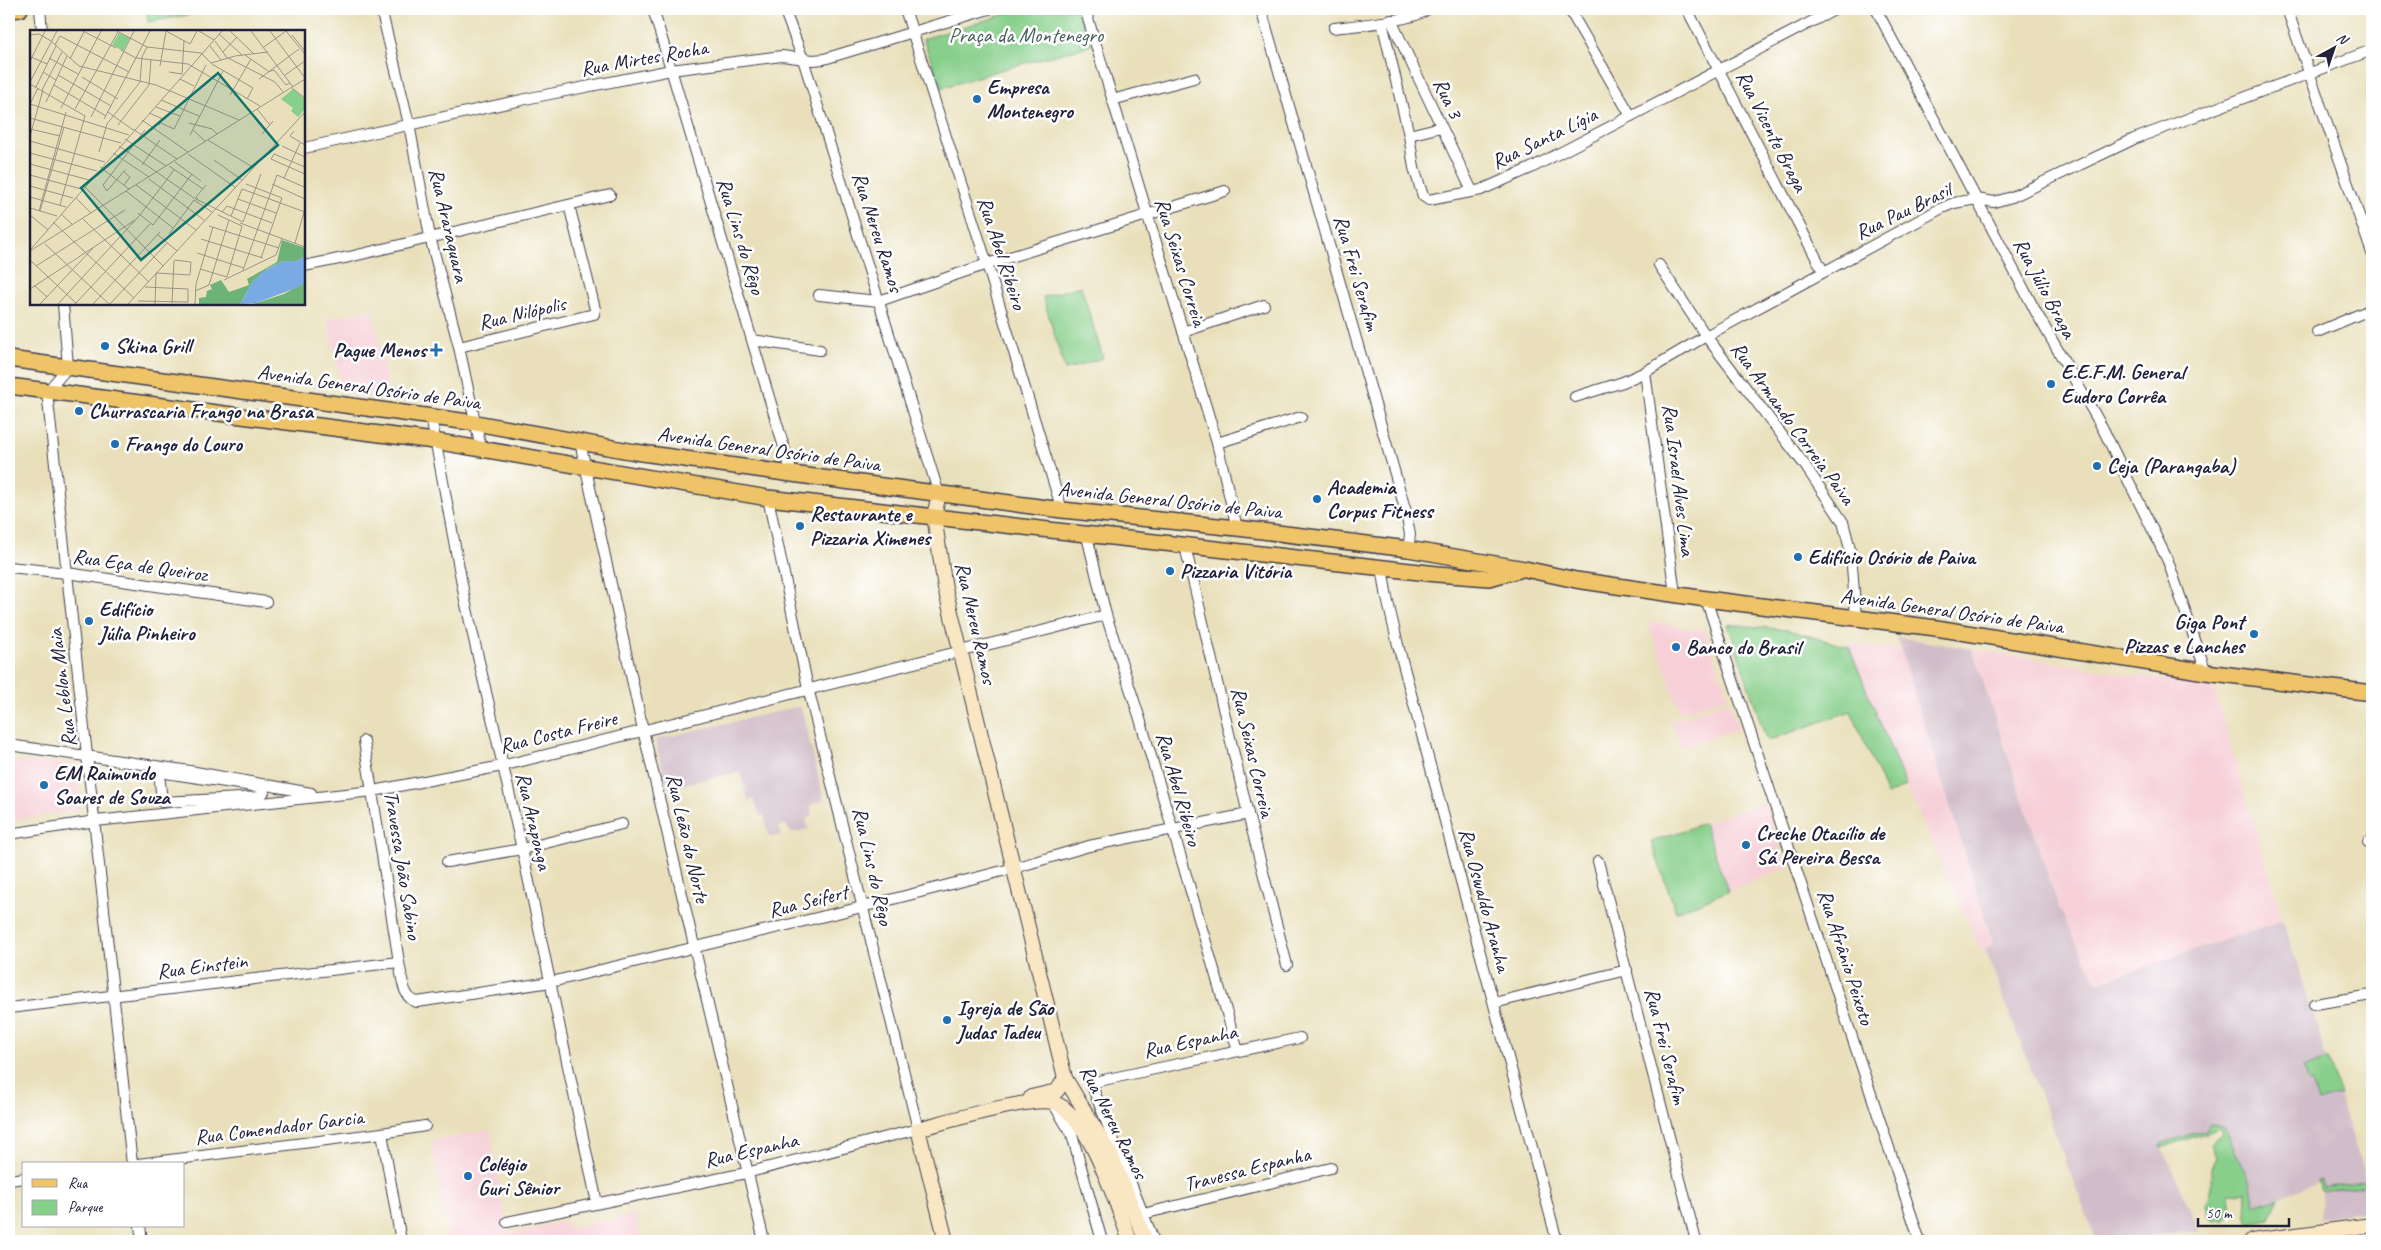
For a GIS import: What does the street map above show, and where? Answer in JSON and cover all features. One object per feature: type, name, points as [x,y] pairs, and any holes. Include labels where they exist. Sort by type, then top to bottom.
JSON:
[{"type":"main road","points":[[9,10],[20,9]]},
{"type":"main road","name":"Avenida General Osório de Paiva","points":[[9,359],[476,423],[580,442],[792,474],[1062,510],[1236,528],[1408,550],[1525,569],[1576,580],[1706,600],[1936,628],[2206,672],[2372,693]]},
{"type":"main road","name":"Avenida General Osório de Paiva","points":[[9,386],[434,441],[586,469],[768,498],[934,516],[1087,536],[1437,574],[1489,578],[1525,569]]},
{"type":"main road","points":[[322,427],[324,402]]},
{"type":"street","points":[[40,9],[42,30]]},
{"type":"street","name":"Rua Araraquara","points":[[381,9],[409,124],[430,237],[459,347],[482,450]]},
{"type":"street","name":"Rua Lins do Rêgo","points":[[653,9],[792,474]]},
{"type":"street","name":"Rua Nereu Ramos","points":[[784,9],[803,59],[939,494],[934,516],[945,588],[1065,1078],[1111,1155],[1124,1181],[1146,1241]]},
{"type":"street","name":"Rua Abel Ribeiro","points":[[905,9],[987,264],[1062,510]]},
{"type":"street","name":"Rua Mirtes Rocha","points":[[305,148],[409,124],[671,70],[782,56],[824,59],[989,9]]},
{"type":"street","name":"Rua Seixas Correia","points":[[1085,9],[1217,443],[1236,528]]},
{"type":"street","name":"Rua Frei Serafim","points":[[1261,9],[1406,512],[1410,536],[1408,550]]},
{"type":"street","points":[[1334,28],[1387,21],[1421,14],[1427,9]]},
{"type":"street","points":[[1569,9],[1631,116]]},
{"type":"street","name":"Rua Vicente Braga","points":[[1687,9],[1823,272]]},
{"type":"street","name":"Rua Santa Lígia","points":[[1387,21],[1414,168],[1425,199],[1449,198],[1481,190],[1531,168],[1836,9]]},
{"type":"street","name":"Rua Júlio Braga","points":[[1876,9],[2036,314],[2102,427],[2168,561],[2206,672]]},
{"type":"street","points":[[2287,9],[2372,253]]},
{"type":"street","name":"Rua 3","points":[[1387,21],[1472,191]]},
{"type":"street","name":"Rua Pau Brasil","points":[[1575,397],[1623,382],[1645,372],[1706,336],[1940,209],[1954,203],[1977,199],[1994,202],[2012,197],[2134,139],[2372,50]]},
{"type":"street","points":[[1112,100],[1194,78]]},
{"type":"street","points":[[1409,135],[1441,127]]},
{"type":"street","points":[[818,295],[880,301],[987,264],[1224,191]]},
{"type":"street","points":[[305,266],[610,195]]},
{"type":"street","name":"Rua Nilópolis","points":[[459,347],[594,314],[595,309],[570,205]]},
{"type":"street","name":"Rua Armando Correia Paiva","points":[[1658,265],[1706,336],[1804,464],[1843,522],[1851,553],[1856,618]]},
{"type":"street","points":[[47,392],[68,367],[63,305]]},
{"type":"street","points":[[1183,332],[1264,305]]},
{"type":"street","points":[[2317,332],[2372,309]]},
{"type":"street","points":[[752,340],[820,350]]},
{"type":"street","name":"Rua Israel Alves Lima","points":[[1645,372],[1675,594]]},
{"type":"street","name":"Rua Leblon Maia","points":[[47,392],[89,756],[132,1162]]},
{"type":"street","name":"Rua Araponga","points":[[431,417],[465,600],[522,849],[597,1203]]},
{"type":"street","points":[[1217,443],[1301,417]]},
{"type":"street","name":"Rua Leão do Norte","points":[[580,442],[643,730],[746,1173],[764,1241]]},
{"type":"street","name":"Rua Lins do Rêgo","points":[[768,498],[808,688],[846,833],[862,907],[946,1241]]},
{"type":"street","name":"Rua Abel Ribeiro","points":[[1087,536],[1106,615],[1140,719],[1170,828],[1238,1051]]},
{"type":"street","name":"Rua Seixas Correia","points":[[1185,546],[1248,814],[1287,965]]},
{"type":"street","name":"Rua Eça de Queiroz","points":[[9,567],[67,573],[266,602]]},
{"type":"street","name":"Rua Oswaldo Aranha","points":[[1382,567],[1398,646],[1557,1241]]},
{"type":"street","name":"Rua Afrânio Peixoto","points":[[1706,600],[1920,1241]]},
{"type":"street","name":"Rua Costa Freire","points":[[9,834],[323,795],[373,791],[502,766],[1106,615]]},
{"type":"street","name":"Travessa João Sabino","points":[[364,741],[406,996]]},
{"type":"street","points":[[9,745],[230,778],[323,795]]},
{"type":"street","points":[[159,772],[259,787],[264,792],[260,797],[162,802],[159,772]]},
{"type":"street","name":"Rua Seifert","points":[[406,996],[408,999],[416,1002],[551,982],[862,907],[1014,868],[1089,846],[1170,828],[1248,814]]},
{"type":"street","points":[[447,862],[522,849],[622,824]]},
{"type":"street","name":"Rua Frei Serafim","points":[[1598,860],[1696,1241]]},
{"type":"street","name":"Rua Einstein","points":[[9,1008],[399,962]]},
{"type":"street","points":[[1494,1003],[1627,970]]},
{"type":"street","points":[[2314,1004],[2372,995]]},
{"type":"street","name":"Rua Espanha","points":[[1092,1086],[1098,1080],[1300,1038]]},
{"type":"street","name":"Rua Espanha","points":[[1003,1109],[1026,1098],[1057,1091],[1065,1078]]},
{"type":"street","name":"Rua Nereu Ramos","points":[[1092,1086],[1154,1241]]},
{"type":"street","name":"Rua Espanha","points":[[507,1222],[746,1173],[1003,1109],[1036,1102],[1052,1102]]},
{"type":"street","name":"Rua Nereu Ramos","points":[[1052,1102],[1070,1114],[1084,1130],[1109,1184],[1130,1241]]},
{"type":"street","name":"Rua Nereu Ramos","points":[[1052,1102],[1072,1135],[1102,1241]]},
{"type":"street","name":"Rua Comendador Garcia","points":[[154,1162],[425,1126]]},
{"type":"street","points":[[382,1133],[401,1241]]},
{"type":"street","name":"Travessa Espanha","points":[[1143,1214],[1331,1168]]},
{"type":"street","points":[[9,1180],[22,1178]]},
{"type":"street","points":[[2252,1241],[2372,1225]]},
{"type":"street","points":[[140,1228],[142,1241]]},
{"type":"shaded area","points":[[373,309],[390,398],[343,393],[327,319]]},
{"type":"shaded area","points":[[1648,621],[1705,631],[1728,697],[1680,712]]},
{"type":"shaded area","points":[[1897,637],[1972,649],[2059,908],[2097,983],[2283,920],[2372,1198],[2372,1210],[2320,1218],[2321,1192],[2319,1183],[2255,1205],[2219,1128],[2162,1148],[2200,1231],[2096,1241],[1985,949],[1993,943]]},
{"type":"shaded area","points":[[1847,643],[1902,651],[1993,944],[1982,952],[1906,786]]},
{"type":"shaded area","points":[[1972,649],[2138,676],[2212,684],[2283,920],[2097,984],[2059,908]]},
{"type":"shaded area","points":[[1729,701],[1739,729],[1680,747],[1671,721]]},
{"type":"shaded area","points":[[801,707],[824,800],[811,805],[812,816],[806,818],[808,829],[791,833],[785,824],[779,827],[782,835],[769,837],[764,815],[760,816],[754,799],[748,801],[740,772],[667,788],[655,740]]},
{"type":"shaded area","name":"EM Raimundo Soares de Souza","points":[[9,761],[76,763],[81,806],[78,810],[9,821]]},
{"type":"shaded area","name":"Creche Otacílio de Sá Pereira Bessa","points":[[1764,802],[1787,868],[1728,891],[1704,823]]},
{"type":"shaded area","name":"Colégio Guri Sênior","points":[[490,1130],[508,1234],[567,1221],[569,1229],[635,1214],[641,1241],[449,1241],[431,1141]]},
{"type":"green space","points":[[146,9],[200,9],[200,13],[148,22]]},
{"type":"green space","name":"Praça da Montenegro","points":[[1022,9],[1081,9],[1092,45],[942,88],[923,39]]},
{"type":"green space","points":[[1081,286],[1103,358],[1065,370],[1043,297]]},
{"type":"green space","points":[[1728,624],[1788,630],[1849,647],[1906,786],[1887,795],[1851,711],[1767,741]]},
{"type":"green space","points":[[1704,823],[1728,891],[1676,912],[1651,842]]},
{"type":"green space","points":[[2328,1059],[2340,1095],[2318,1102],[2312,1082],[2308,1083],[2303,1068]]},
{"type":"green space","points":[[2210,1123],[2224,1127],[2250,1183],[2255,1205],[2278,1197],[2270,1219],[2249,1223],[2245,1215],[2246,1192],[2229,1193],[2231,1214],[2225,1220],[2213,1221],[2208,1216],[2206,1204],[2211,1187],[2211,1168],[2216,1157],[2211,1144],[2214,1139],[2222,1134],[2219,1128],[2161,1148],[2160,1144],[2204,1130]]},
{"type":"green space","points":[[2321,1180],[2323,1188],[2367,1180],[2368,1185],[2321,1192],[2318,1181]]},
{"type":"place","name":"Empresa Montenegro","points":[[977,99]]},
{"type":"place","name":"Skina Grill","points":[[105,346]]},
{"type":"place","name":"Pague Menos","points":[[436,350]]},
{"type":"place","name":"E.E.F.M. General Eudoro Corrêa","points":[[2051,384]]},
{"type":"place","name":"Churrascaria Frango na Brasa","points":[[79,411]]},
{"type":"place","name":"Frango do Louro","points":[[115,444]]},
{"type":"place","name":"Ceja (Parangaba)","points":[[2097,466]]},
{"type":"place","name":"Academia Corpus Fitness","points":[[1317,499]]},
{"type":"place","name":"Restaurante e Pizzaria Ximenes","points":[[800,526]]},
{"type":"place","name":"Edifício Osório de Paiva","points":[[1798,557]]},
{"type":"place","name":"Pizzaria Vitória","points":[[1170,571]]},
{"type":"place","name":"Edifício Júlia Pinheiro","points":[[89,621]]},
{"type":"place","name":"Giga Pont Pizzas e Lanches","points":[[2254,634]]},
{"type":"place","name":"Banco do Brasil","points":[[1676,647]]},
{"type":"place","name":"EM Raimundo Soares de Souza","points":[[44,785]]},
{"type":"place","name":"Creche Otacílio de Sá Pereira Bessa","points":[[1746,845]]},
{"type":"place","name":"Igreja de São Judas Tadeu","points":[[947,1020]]},
{"type":"place","name":"Colégio Guri Sênior","points":[[468,1176]]}]
